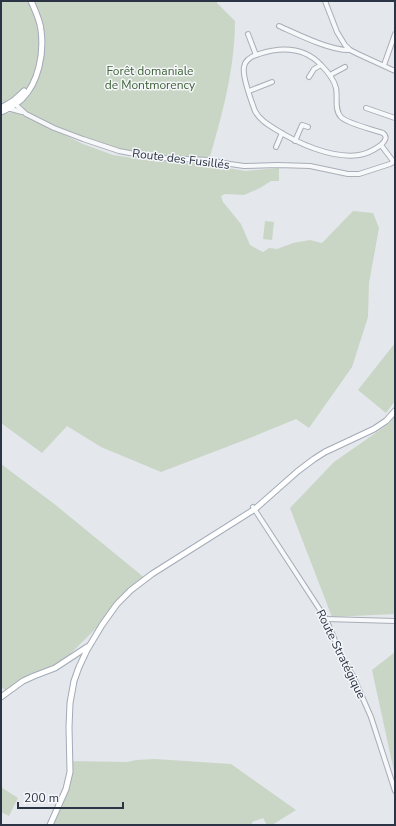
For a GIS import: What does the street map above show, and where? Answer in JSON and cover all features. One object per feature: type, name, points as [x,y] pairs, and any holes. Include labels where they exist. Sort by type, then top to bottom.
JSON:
[{"type":"main road","points":[[3,110],[14,102],[22,93],[36,74],[40,60],[41,30],[38,16],[31,1]]},
{"type":"main road","points":[[50,825],[69,781],[70,703],[74,681],[82,660],[93,640],[117,604],[131,590],[152,574],[254,508],[314,459],[325,452],[374,429],[386,421],[395,411]]},
{"type":"main road","points":[[1,697],[28,678],[52,670],[65,662],[84,649],[93,640]]},
{"type":"main road","points":[[76,654],[82,655],[82,660]]},
{"type":"main road","points":[[65,662],[75,658],[82,660]]},
{"type":"street","points":[[325,1],[339,37],[345,45],[350,50],[395,71]]},
{"type":"street","points":[[278,26],[334,48],[350,50]]},
{"type":"street","points":[[248,34],[256,54]]},
{"type":"street","points":[[384,65],[395,34]]},
{"type":"street","points":[[281,49],[297,51],[307,55],[321,65],[336,85],[337,110],[339,114],[345,120],[383,132],[386,135],[385,141],[366,154],[351,156],[325,152],[295,141],[262,120],[254,111],[244,72],[246,62],[250,57],[256,54],[281,49]]},
{"type":"street","points":[[309,77],[314,69],[321,65]]},
{"type":"street","points":[[330,75],[345,67]]},
{"type":"street","points":[[249,91],[272,82]]},
{"type":"street","points":[[14,102],[18,111]]},
{"type":"street","name":"Route des Fusillés","points":[[14,102],[26,114],[54,128],[119,151],[140,155],[210,160],[244,166],[310,166],[348,174],[359,174],[390,164],[394,161]]},
{"type":"street","points":[[366,108],[395,118]]},
{"type":"street","points":[[3,110],[11,109],[26,114]]},
{"type":"street","points":[[295,141],[302,125],[308,127]]},
{"type":"street","points":[[276,147],[282,133]]},
{"type":"street","points":[[381,145],[394,161]]},
{"type":"street","name":"Route Stratégique","points":[[254,508],[326,619],[341,655],[371,717],[395,791]]},
{"type":"street","points":[[326,619],[395,621]]},
{"type":"green space","name":"Forêt domaniale de Montmorency","points":[[1,1],[217,1],[217,3],[235,21],[233,56],[227,92],[209,160],[140,155],[83,139],[26,114],[22,106],[1,109]]},
{"type":"green space","points":[[15,111],[83,144],[113,155],[139,159],[206,164],[245,171],[279,168],[279,181],[271,181],[244,195],[225,194],[221,196],[223,202],[241,224],[250,245],[263,252],[269,248],[277,249],[293,243],[310,240],[322,243],[353,211],[373,213],[379,228],[369,283],[368,317],[352,367],[309,428],[296,419],[161,472],[101,447],[67,426],[42,453],[1,423],[1,115]]},
{"type":"green space","points":[[265,221],[274,222],[272,240],[263,239]]},
{"type":"green space","points":[[395,343],[395,401],[386,413],[358,390]]},
{"type":"green space","points":[[395,416],[395,614],[332,617],[290,508],[334,462],[387,425]]},
{"type":"green space","points":[[1,464],[53,503],[146,579],[61,663],[8,692],[1,687]]},
{"type":"green space","points":[[395,652],[395,776],[372,670]]},
{"type":"green space","points":[[155,759],[231,764],[296,810],[272,825],[267,825],[263,818],[252,822],[252,825],[49,825],[69,781],[70,761],[127,762]]},
{"type":"green space","points":[[1,787],[18,798],[9,816],[1,812]]}]
